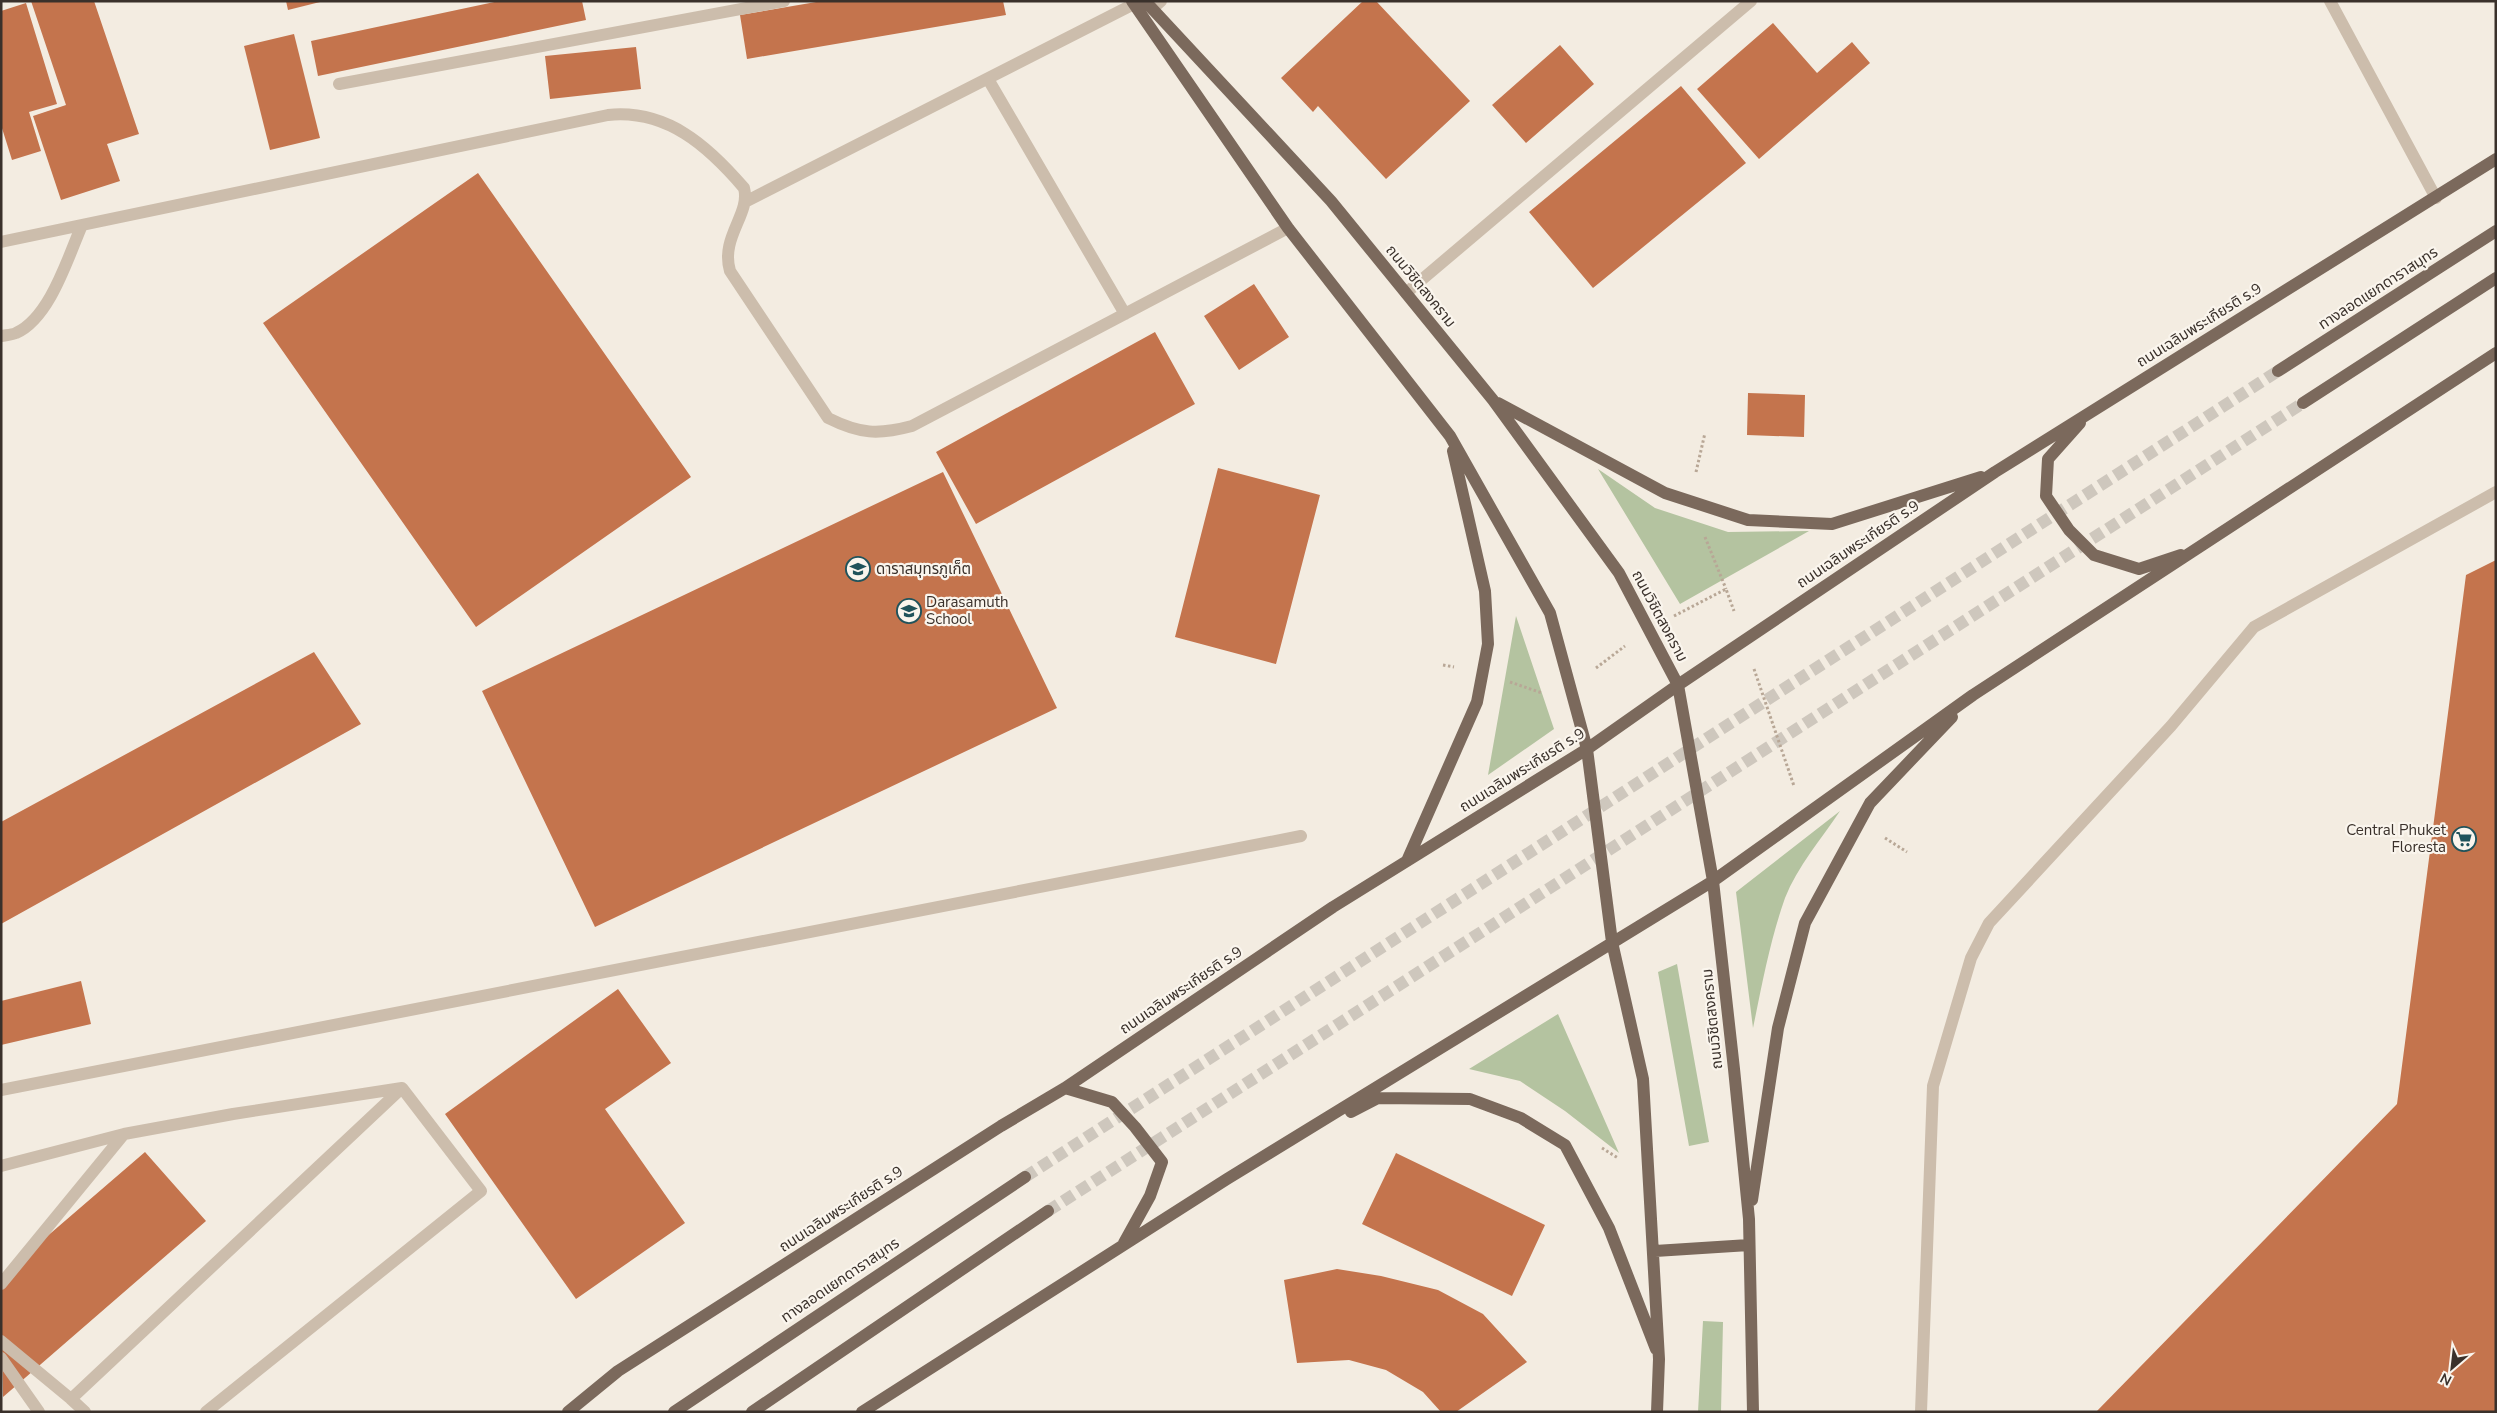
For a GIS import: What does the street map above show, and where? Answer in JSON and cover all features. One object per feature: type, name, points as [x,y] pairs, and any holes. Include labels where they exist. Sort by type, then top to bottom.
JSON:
[{"type":"main road","name":"ถนนวิชิตสงคราม","points":[[1145,3],[1331,201],[1493,400],[1619,573],[1678,685],[1714,881],[1749,1219],[1753,1412]]},
{"type":"main road","points":[[1145,3],[1288,228],[1450,436],[1550,613],[1587,749],[1612,942],[1643,1079],[1659,1359],[1657,1412]]},
{"type":"main road","name":"ถนนเฉลิมพระเกียรติ ร.9","points":[[568,1412],[618,1371],[992,1132],[1065,1088],[1333,907],[1587,749],[1744,640],[1995,472],[2496,159]]},
{"type":"main road","name":"ทางลอดแยกดาราสมุทร","points":[[2278,371],[2496,231]]},
{"type":"main road","points":[[2303,402],[2496,278]]},
{"type":"main road","points":[[862,1412],[1228,1179],[1714,881],[1973,695],[2496,353]]},
{"type":"main road","points":[[1493,400],[1665,493],[1748,520],[1832,524],[1995,472]]},
{"type":"main road","points":[[2089,412],[2048,459],[2046,496],[2070,530],[2094,555],[2139,569],[2197,549]]},
{"type":"main road","points":[[1407,861],[1477,702],[1488,644],[1485,591],[1450,436]]},
{"type":"main road","points":[[1749,1219],[1778,1028],[1806,923],[1870,804],[1973,695]]},
{"type":"main road","points":[[1065,1088],[1112,1102],[1136,1127],[1162,1162],[1150,1196],[1123,1246]]},
{"type":"main road","points":[[1228,1179],[1378,1098],[1470,1099],[1520,1118],[1565,1145],[1609,1228],[1659,1359]]},
{"type":"main road","name":"ทางลอดแยกดาราสมุทร","points":[[674,1412],[1025,1177]]},
{"type":"main road","points":[[752,1412],[1048,1211]]},
{"type":"main road","points":[[1654,1251],[1749,1245]]},
{"type":"street","points":[[339,84],[784,1]]},
{"type":"street","points":[[1406,293],[1751,1]]},
{"type":"street","points":[[2330,1],[2436,198]]},
{"type":"street","points":[[745,202],[988,79],[1145,3]]},
{"type":"street","points":[[988,79],[1125,314]]},
{"type":"street","points":[[1,242],[619,114],[649,117],[687,133],[744,188],[745,202],[730,237],[728,256],[730,272],[828,418],[847,428],[867,433],[882,433],[912,426],[1288,228]]},
{"type":"street","points":[[1,336],[16,333],[28,325],[46,305],[82,225]]},
{"type":"street","points":[[1921,1412],[1933,1086],[1971,958],[1989,923],[2171,726],[2254,627],[2496,492]]},
{"type":"street","points":[[1,1090],[1300,836]]},
{"type":"street","points":[[1,1166],[124,1134],[233,1114],[402,1088]]},
{"type":"street","points":[[71,1399],[402,1088]]},
{"type":"street","points":[[206,1412],[481,1191],[402,1088]]},
{"type":"street","points":[[1,1284],[124,1134]]},
{"type":"street","points":[[1,1341],[85,1412]]},
{"type":"street","points":[[1,1358],[39,1412]]},
{"type":"path","points":[[1570,687],[1648,629],[1726,589],[1804,816]]},
{"type":"path","points":[[1579,1172],[1597,1145],[1621,1160]]},
{"type":"green space","points":[[1598,469],[1655,508],[1728,532],[1809,531],[1680,604]]},
{"type":"green space","points":[[1516,616],[1554,729],[1488,775]]},
{"type":"green space","points":[[1840,811],[1803,864],[1785,898],[1771,946],[1753,1028],[1736,892]]},
{"type":"green space","points":[[1677,964],[1709,1142],[1689,1146],[1658,972]]},
{"type":"green space","points":[[1558,1014],[1619,1153],[1565,1111],[1520,1081],[1469,1069]]},
{"type":"green space","points":[[1703,1321],[1723,1322],[1721,1412],[1698,1412]]},
{"type":"building","points":[[31,1],[94,1],[139,134],[107,144],[120,181],[61,200],[33,116],[66,105]]},
{"type":"building","points":[[286,1],[320,1],[320,2],[288,10]]},
{"type":"building","points":[[499,1],[582,1],[586,20],[318,76],[311,41]]},
{"type":"building","points":[[822,1],[1003,1],[1006,15],[747,59],[740,15]]},
{"type":"building","points":[[1363,1],[1376,1],[1470,101],[1386,179],[1318,106],[1313,112],[1281,78]]},
{"type":"building","points":[[26,3],[57,104],[29,112],[41,151],[12,160],[1,125],[1,11]]},
{"type":"building","points":[[1773,23],[1817,73],[1852,42],[1870,63],[1759,159],[1697,89]]},
{"type":"building","points":[[294,34],[320,138],[270,150],[244,46]]},
{"type":"building","points":[[1560,45],[1594,84],[1526,143],[1492,105]]},
{"type":"building","points":[[636,47],[641,89],[550,99],[545,56]]},
{"type":"building","points":[[1681,86],[1746,163],[1593,288],[1529,212]]},
{"type":"building","points":[[478,173],[691,477],[476,627],[263,323]]},
{"type":"building","points":[[1254,284],[1289,337],[1239,370],[1204,316]]},
{"type":"building","points":[[1155,332],[1195,404],[976,524],[936,452]]},
{"type":"building","points":[[1748,393],[1805,395],[1804,437],[1747,435]]},
{"type":"building","points":[[1218,468],[1320,495],[1276,664],[1175,637]]},
{"type":"building","points":[[943,472],[1057,708],[595,927],[482,691]]},
{"type":"building","name":"Central Phuket Floresta","points":[[2496,560],[2496,1412],[2096,1412],[2397,1104],[2466,575]]},
{"type":"building","points":[[314,652],[361,724],[1,924],[1,822]]},
{"type":"building","points":[[81,981],[91,1024],[1,1045],[1,1001]]},
{"type":"building","points":[[618,989],[671,1063],[605,1109],[685,1223],[576,1299],[445,1114]]},
{"type":"building","points":[[145,1152],[206,1221],[3,1397],[1,1276]]},
{"type":"building","points":[[1396,1153],[1545,1225],[1512,1296],[1362,1224]]},
{"type":"building","points":[[1337,1269],[1381,1276],[1438,1290],[1483,1314],[1527,1362],[1456,1412],[1441,1412],[1423,1392],[1386,1370],[1349,1360],[1297,1363],[1284,1280]]},
{"type":"tunnel","points":[[1025,1177],[2278,371]]},
{"type":"tunnel","points":[[1048,1211],[2303,403]]},
{"type":"place","name":"ดาราสมุทรภูเก็ต","points":[[858,569]]},
{"type":"place","name":"Darasamuth School","points":[[909,611]]},
{"type":"place","name":"Central Phuket Floresta","points":[[2464,839]]}]
